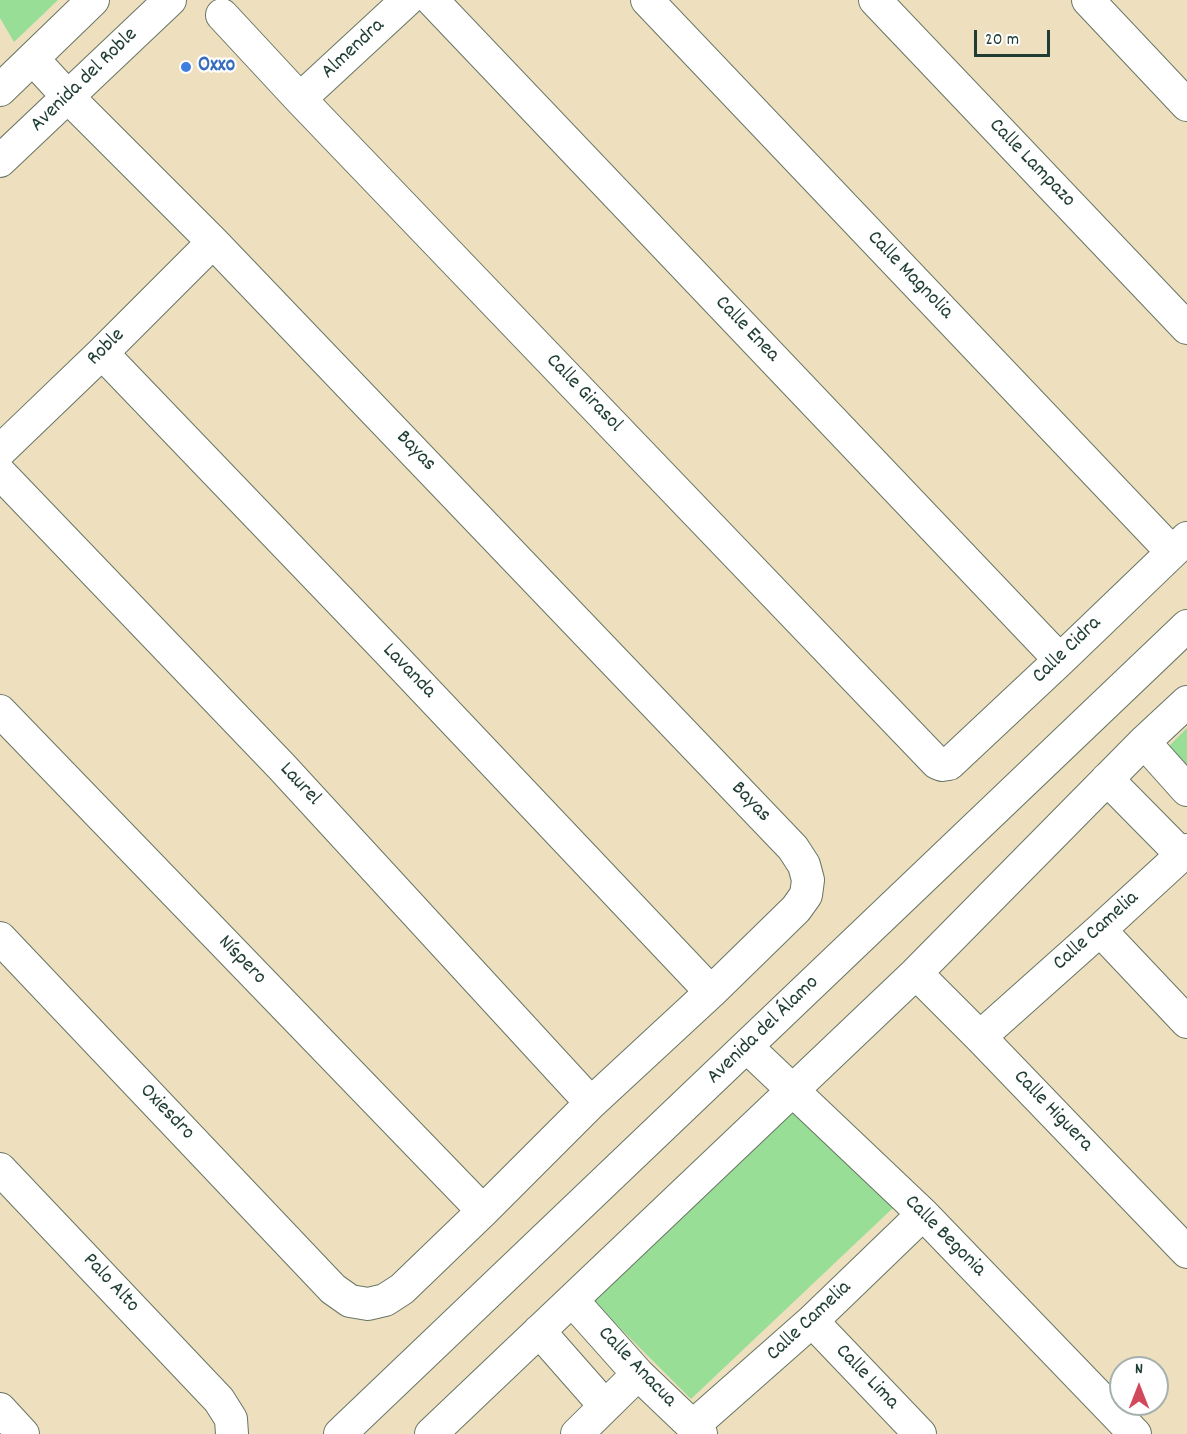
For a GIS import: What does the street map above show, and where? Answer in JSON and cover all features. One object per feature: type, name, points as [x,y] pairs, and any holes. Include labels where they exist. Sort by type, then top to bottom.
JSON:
[{"type":"street","points":[[0,90],[93,0]]},
{"type":"street","name":"Avenida del Roble","points":[[0,161],[170,0]]},
{"type":"street","name":"Almendra","points":[[300,99],[407,0]]},
{"type":"street","name":"Calle Enea","points":[[432,0],[1060,660]]},
{"type":"street","name":"Calle Magnolia","points":[[647,0],[1179,545]]},
{"type":"street","name":"Calle Lampazo","points":[[875,0],[1187,328]]},
{"type":"street","points":[[1088,0],[1187,105]]},
{"type":"street","name":"Calle Girasol","points":[[222,15],[933,761],[942,765],[949,764]]},
{"type":"street","name":"Bayas","points":[[33,59],[213,242],[793,848],[804,865],[808,880],[806,895],[796,909],[711,992],[591,1103]]},
{"type":"street","name":"Roble","points":[[0,451],[102,354],[213,242]]},
{"type":"street","name":"Lavanda","points":[[102,354],[390,653],[711,992]]},
{"type":"street","name":"Laurel","points":[[0,473],[282,767],[591,1103]]},
{"type":"street","name":"Calle Cidra","points":[[949,764],[1179,545]]},
{"type":"street","name":"Avenida del Álamo","points":[[340,1434],[1187,626]]},
{"type":"street","points":[[431,1434],[916,973],[1144,741],[1187,702]]},
{"type":"street","name":"Níspero","points":[[0,711],[483,1211]]},
{"type":"street","points":[[1144,741],[1187,790]]},
{"type":"street","points":[[1107,779],[1185,853]]},
{"type":"street","name":"Calle Camelia","points":[[980,1037],[1185,853]]},
{"type":"street","points":[[1100,930],[1187,1022]]},
{"type":"street","name":"Oxiesdro","points":[[0,938],[333,1289],[350,1301],[368,1304],[385,1300],[402,1290],[591,1103]]},
{"type":"street","name":"Calle Higuera","points":[[916,973],[1187,1252]]},
{"type":"street","name":"Calle Begonia","points":[[747,1047],[923,1214],[1135,1434]]},
{"type":"street","name":"Palo Alto","points":[[0,1169],[219,1400],[231,1419],[232,1434]]},
{"type":"street","name":"Calle Camelia","points":[[697,1430],[923,1214]]},
{"type":"street","name":"Calle Anacua","points":[[572,1300],[638,1374],[697,1430]]},
{"type":"street","name":"Calle Lima","points":[[812,1321],[920,1434]]},
{"type":"street","points":[[538,1331],[604,1407]]},
{"type":"street","points":[[577,1434],[638,1374]]},
{"type":"street","points":[[0,1409],[23,1434]]},
{"type":"green space","points":[[0,0],[58,0],[14,42],[0,18]]},
{"type":"green space","points":[[1187,728],[1187,772],[1166,749]]},
{"type":"green space","points":[[795,1103],[894,1207],[691,1399],[593,1301]]},
{"type":"place","name":"Oxxo","points":[[186,67]]}]
